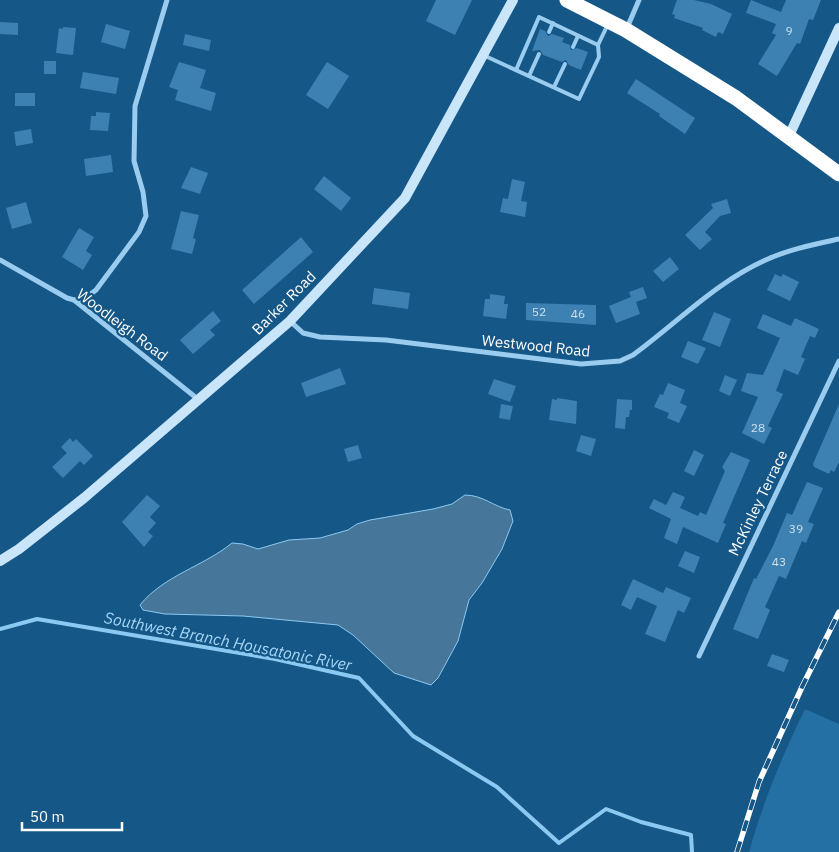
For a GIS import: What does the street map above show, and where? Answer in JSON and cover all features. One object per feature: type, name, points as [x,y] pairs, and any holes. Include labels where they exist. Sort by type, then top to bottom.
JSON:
[{"type":"highway","points":[[567,0],[626,30],[736,98],[839,174]]},
{"type":"street","points":[[74,300],[84,299],[96,290],[139,232],[146,216],[143,192],[134,161],[135,106],[167,0]]},
{"type":"street","name":"Barker Road","points":[[0,561],[19,549],[77,504],[200,401],[290,321],[405,198],[513,0]]},
{"type":"street","points":[[626,30],[639,0]]},
{"type":"street","points":[[788,138],[839,28]]},
{"type":"street","name":"Westwood Road","points":[[290,321],[303,333],[320,337],[386,340],[534,360],[602,364],[620,361],[633,355],[718,287],[746,270],[770,258],[839,239]]},
{"type":"street","name":"Woodleigh Road","points":[[0,260],[67,298],[74,300],[200,401]]},
{"type":"street","name":"McKinley Terrace","points":[[699,656],[839,361]]},
{"type":"lane","points":[[516,70],[539,17],[598,45]]},
{"type":"lane","points":[[483,55],[579,99],[599,57],[598,45],[609,22]]},
{"type":"lane","points":[[549,32],[553,24]]},
{"type":"lane","points":[[573,47],[578,36]]},
{"type":"lane","points":[[530,76],[539,54]]},
{"type":"lane","points":[[554,88],[566,64]]},
{"type":"shaded area","points":[[465,495],[483,499],[510,510],[513,521],[502,549],[482,583],[469,600],[458,641],[438,678],[431,685],[394,673],[353,635],[338,625],[243,616],[165,614],[143,610],[140,605],[160,586],[232,543],[258,549],[289,540],[320,538],[348,530],[357,524],[370,520],[452,504]]},
{"type":"shaded area","points":[[805,709],[839,724],[839,852],[749,852],[760,815],[774,779]]},
{"type":"building","points":[[436,0],[472,0],[455,35],[426,21]]},
{"type":"building","points":[[677,0],[694,0],[711,4],[732,14],[723,34],[718,32],[716,37],[702,30],[703,28],[674,18],[675,15],[672,14]]},
{"type":"building","points":[[751,0],[781,12],[786,0],[821,0],[813,20],[809,19],[800,44],[797,43],[777,76],[758,64],[776,35],[772,33],[776,24],[746,13]]},
{"type":"building","points":[[0,22],[18,23],[18,35],[0,34]]},
{"type":"building","points":[[106,24],[130,31],[125,49],[101,42]]},
{"type":"building","points":[[63,27],[76,28],[73,55],[56,53],[59,28],[63,29]]},
{"type":"building","points":[[540,29],[545,31],[548,36],[552,34],[564,38],[562,42],[570,45],[571,50],[577,48],[588,52],[581,70],[569,65],[566,60],[562,62],[543,55],[540,50],[532,51]]},
{"type":"building","points":[[185,34],[211,40],[209,51],[183,45]]},
{"type":"building","points":[[44,61],[56,61],[56,74],[44,74]]},
{"type":"building","points":[[179,62],[206,70],[200,88],[216,93],[211,111],[175,100],[178,90],[169,87]]},
{"type":"building","points":[[327,62],[349,76],[328,109],[306,95]]},
{"type":"building","points":[[83,72],[119,78],[116,94],[80,88]]},
{"type":"building","points":[[636,79],[695,118],[685,134],[659,116],[660,114],[627,93]]},
{"type":"building","points":[[15,93],[35,93],[35,106],[15,106]]},
{"type":"building","points":[[96,112],[110,113],[108,131],[90,130],[91,116],[96,116]]},
{"type":"building","points":[[31,129],[33,143],[16,146],[14,132]]},
{"type":"building","points":[[111,155],[113,172],[86,176],[84,159]]},
{"type":"building","points":[[191,167],[208,173],[200,194],[181,188]]},
{"type":"building","points":[[324,176],[351,198],[341,211],[314,189]]},
{"type":"building","points":[[512,179],[525,182],[521,201],[527,202],[525,217],[500,212],[503,198],[508,199]]},
{"type":"building","points":[[727,199],[731,213],[720,216],[705,232],[712,239],[700,250],[685,235],[713,208],[711,204]]},
{"type":"building","points":[[26,202],[32,223],[12,229],[6,208]]},
{"type":"building","points":[[181,211],[199,215],[193,238],[196,239],[192,254],[171,249]]},
{"type":"building","points":[[79,228],[94,237],[86,251],[92,255],[83,270],[62,257]]},
{"type":"building","points":[[301,237],[313,252],[254,304],[242,290]]},
{"type":"building","points":[[670,257],[679,269],[663,282],[653,271]]},
{"type":"building","points":[[775,274],[781,277],[783,274],[799,282],[790,301],[767,290]]},
{"type":"building","points":[[643,287],[647,298],[636,302],[640,314],[616,323],[609,306],[631,297],[629,292]]},
{"type":"building","points":[[374,288],[410,293],[408,309],[372,304]]},
{"type":"building","points":[[490,294],[505,296],[504,304],[508,304],[506,319],[483,316],[485,299],[490,299]]},
{"type":"building","points":[[526,303],[596,305],[596,325],[526,320]]},
{"type":"building","points":[[213,311],[221,321],[210,330],[215,335],[193,354],[180,340]]},
{"type":"building","points":[[714,312],[731,319],[720,347],[702,340]]},
{"type":"building","points":[[763,314],[791,326],[795,318],[819,329],[815,338],[810,336],[801,357],[805,359],[798,375],[784,369],[776,391],[783,394],[768,426],[772,428],[764,444],[742,433],[758,397],[741,391],[747,373],[763,375],[780,338],[757,328]]},
{"type":"building","points":[[688,341],[706,348],[698,364],[681,357]]},
{"type":"building","points":[[340,368],[346,384],[306,397],[301,383]]},
{"type":"building","points":[[725,375],[737,380],[730,396],[719,391]]},
{"type":"building","points":[[494,379],[516,386],[510,402],[488,394]]},
{"type":"building","points":[[668,383],[685,390],[680,403],[687,406],[679,423],[667,418],[669,413],[654,407],[660,394],[663,395]]},
{"type":"building","points":[[557,398],[577,401],[576,424],[549,420],[552,399],[557,400]]},
{"type":"building","points":[[617,399],[632,400],[632,410],[630,410],[629,417],[626,417],[625,429],[615,428]]},
{"type":"building","points":[[501,404],[513,406],[510,420],[499,418]]},
{"type":"building","points":[[839,404],[839,462],[834,472],[831,470],[829,474],[814,467],[813,464]]},
{"type":"building","points":[[581,435],[596,439],[591,456],[576,451]]},
{"type":"building","points":[[70,438],[73,442],[76,439],[93,456],[84,465],[80,461],[63,478],[52,467],[67,453],[61,447]]},
{"type":"building","points":[[358,445],[362,458],[348,462],[344,449]]},
{"type":"building","points":[[694,450],[704,455],[694,476],[684,471]]},
{"type":"building","points":[[731,452],[750,460],[723,523],[726,524],[718,543],[683,527],[677,544],[664,538],[671,519],[649,508],[654,499],[666,505],[673,492],[685,497],[680,508],[698,516],[700,512],[706,515],[725,471],[722,467]]},
{"type":"building","points":[[807,482],[823,488],[808,522],[814,524],[806,543],[802,541],[786,579],[779,576],[765,607],[770,610],[758,639],[733,629],[754,578],[756,579],[773,546],[787,513],[792,515]]},
{"type":"building","points":[[147,495],[160,506],[150,517],[156,523],[148,532],[153,536],[144,547],[122,522]]},
{"type":"building","points":[[685,551],[700,557],[694,573],[678,566]]},
{"type":"building","points":[[633,579],[663,593],[666,587],[691,598],[684,613],[678,610],[665,642],[645,634],[657,606],[637,597],[631,610],[621,605]]},
{"type":"building","points":[[772,654],[789,660],[784,672],[767,666]]},
{"type":"waterway","name":"Southwest Branch Housatonic River","points":[[0,629],[37,619],[275,659],[359,678],[413,736],[497,787],[559,843],[606,809],[641,822],[691,835],[692,852]]},
{"type":"railway","points":[[737,852],[759,782],[802,687],[839,612]]}]
